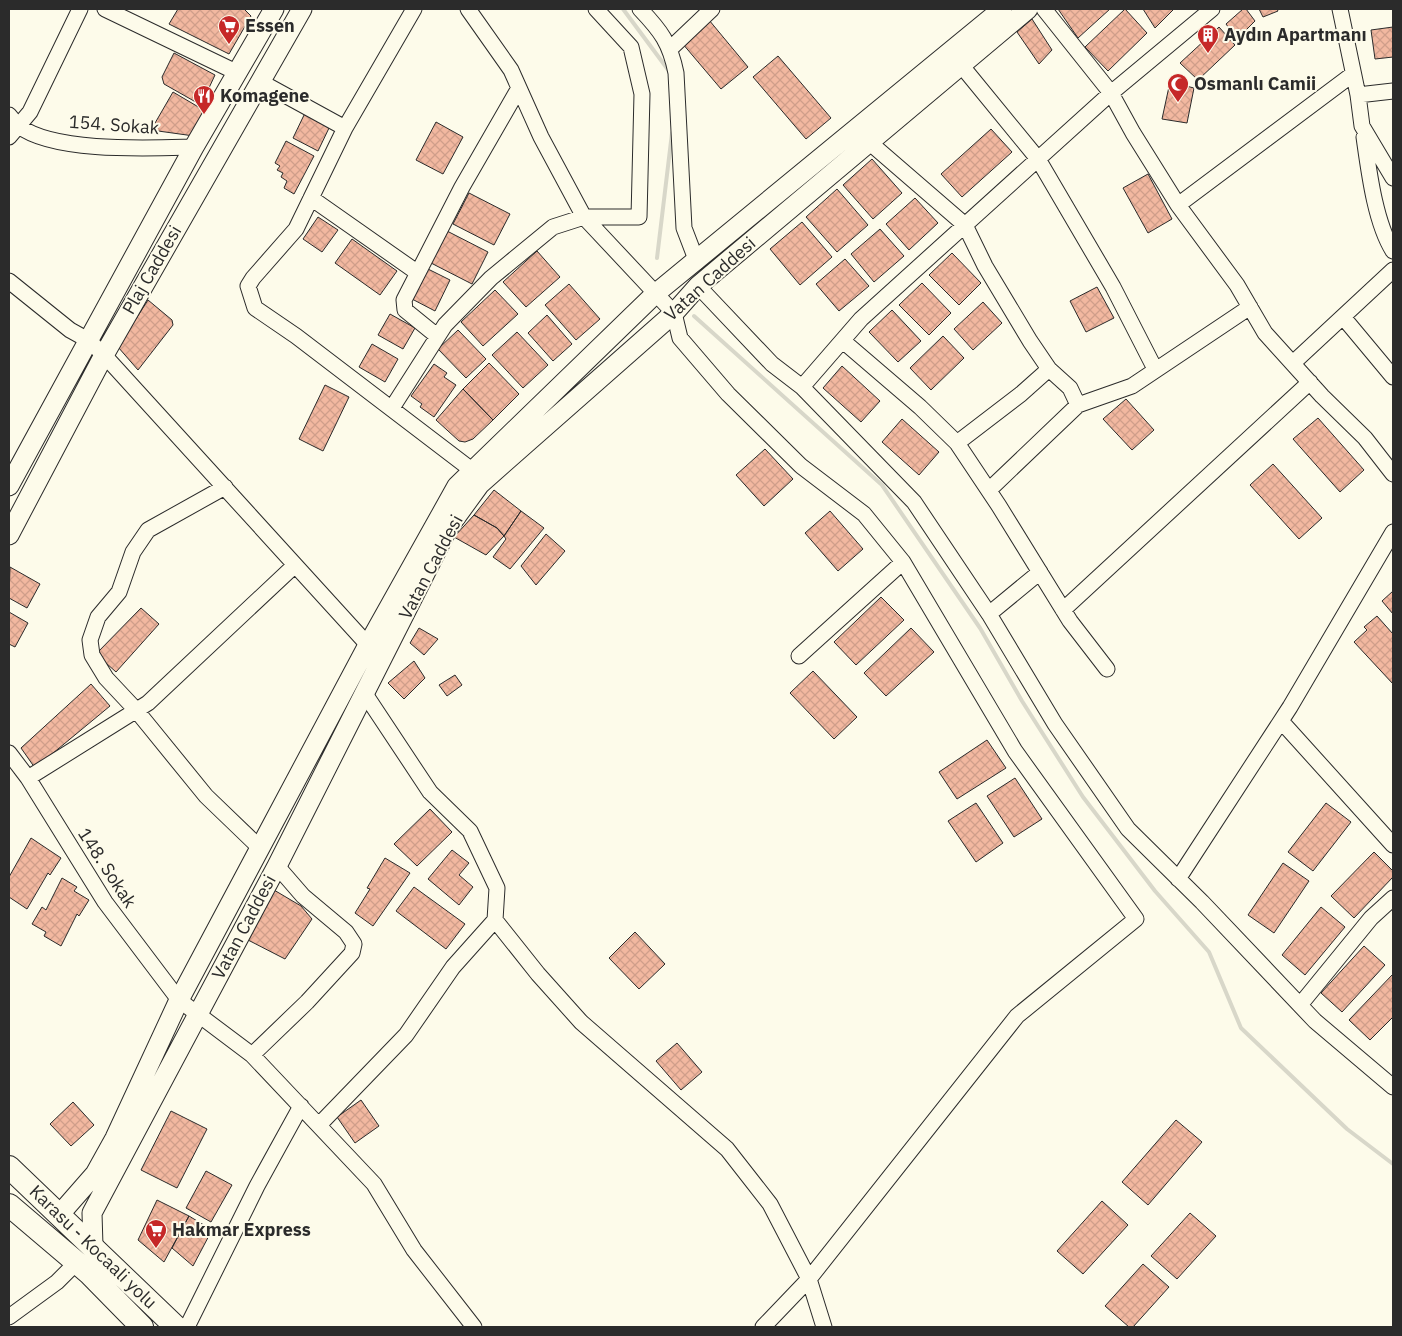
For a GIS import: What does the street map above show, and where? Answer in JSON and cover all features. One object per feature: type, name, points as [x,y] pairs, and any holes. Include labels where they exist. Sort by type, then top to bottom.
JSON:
[{"type":"highway","name":"Karasu - Kocaali yolu","points":[[9,1166],[176,1327]]},
{"type":"highway","points":[[9,1205],[76,1263],[142,1327]]},
{"type":"main road","name":"Plaj Caddesi","points":[[10,480],[194,147],[274,9]]},
{"type":"main road","name":"Plaj Caddesi","points":[[9,535],[104,355],[302,9]]},
{"type":"main road","name":"Vatan Caddesi","points":[[60,1214],[94,1174],[115,1138],[179,1000],[368,645],[457,486],[655,294],[697,262],[1002,9]]},
{"type":"main road","name":"Vatan Caddesi","points":[[93,1246],[92,1213],[276,866],[448,528],[480,484],[674,313],[698,286],[1028,9]]},
{"type":"street","points":[[14,132],[30,112],[80,9]]},
{"type":"street","points":[[105,9],[238,73]]},
{"type":"street","points":[[414,9],[345,128],[296,229],[253,278],[248,286],[249,294],[255,308],[392,408],[472,471]]},
{"type":"street","points":[[468,9],[511,70],[541,137],[584,216],[674,313],[680,338],[728,394],[801,466],[864,514],[903,562],[1015,750],[1136,919],[1017,1016],[809,1279],[763,1327]]},
{"type":"street","points":[[392,408],[444,325],[491,278],[554,227],[584,216],[639,217],[642,94],[632,47],[596,9]]},
{"type":"street","points":[[640,9],[654,23],[671,48],[678,98],[684,228],[697,262]]},
{"type":"street","points":[[671,48],[712,9]]},
{"type":"street","points":[[1044,9],[1111,94],[1178,205],[1237,285],[1264,333],[1365,438],[1393,474]]},
{"type":"street","points":[[802,386],[861,319],[1111,94],[1212,9]]},
{"type":"street","points":[[1340,9],[1358,96],[1370,180],[1382,229],[1393,251]]},
{"type":"street","points":[[961,65],[1038,159],[1113,287],[1156,369]]},
{"type":"street","points":[[1178,205],[1353,74]]},
{"type":"street","points":[[261,82],[345,128]]},
{"type":"street","points":[[437,336],[405,310],[404,300],[462,187],[519,88]]},
{"type":"street","points":[[1358,96],[1393,91]]},
{"type":"street","name":"154. Sokak","points":[[9,115],[14,132],[37,135],[72,144],[124,148],[194,147]]},
{"type":"street","points":[[1362,126],[1393,178]]},
{"type":"street","points":[[869,142],[966,225],[985,266],[1049,369],[1070,388],[1078,405]]},
{"type":"street","points":[[311,198],[418,272]]},
{"type":"street","points":[[1293,363],[1393,270]]},
{"type":"street","points":[[9,281],[70,330],[88,340],[104,355],[225,487],[294,566],[368,645]]},
{"type":"street","points":[[698,286],[772,364],[802,386],[914,502],[989,614],[1055,724],[1128,829],[1315,1021],[1393,1087]]},
{"type":"street","points":[[989,490],[1078,405],[1132,386],[1250,307]]},
{"type":"street","points":[[1343,317],[1393,377]]},
{"type":"street","points":[[843,341],[920,407],[957,443],[989,490],[1063,610],[1107,669]]},
{"type":"street","points":[[957,443],[1021,394],[1049,369]]},
{"type":"street","points":[[1063,610],[1310,382]]},
{"type":"street","points":[[225,487],[148,530],[134,552],[119,592],[98,617],[90,640],[92,655],[106,678],[136,710],[206,796],[260,848]]},
{"type":"street","points":[[1178,880],[1281,721],[1393,532]]},
{"type":"street","points":[[799,656],[903,562]]},
{"type":"street","points":[[28,778],[148,703],[294,566]]},
{"type":"street","points":[[989,614],[1040,572]]},
{"type":"street","points":[[319,1125],[406,1035],[453,967],[495,920],[497,888],[470,831],[430,792],[365,694]]},
{"type":"street","points":[[1281,721],[1393,844]]},
{"type":"street","name":"148. Sokak","points":[[9,753],[28,778],[105,902],[179,1000],[252,1055],[374,1184],[414,1250],[474,1327]]},
{"type":"street","points":[[252,1055],[307,1002],[352,953],[354,944],[346,932],[303,896],[276,866]]},
{"type":"street","points":[[1300,1004],[1371,918],[1393,898]]},
{"type":"street","points":[[495,920],[538,974],[582,1022],[727,1149],[770,1204],[809,1279],[824,1327]]},
{"type":"street","points":[[187,1327],[257,1186],[301,1106]]},
{"type":"street","points":[[9,1317],[56,1282],[76,1263]]},
{"type":"building","points":[[178,9],[244,9],[251,16],[229,54],[169,24]]},
{"type":"building","points":[[1058,9],[1110,9],[1078,38]]},
{"type":"building","points":[[1125,9],[1147,33],[1108,71],[1085,47]]},
{"type":"building","points":[[1143,9],[1174,9],[1155,28]]},
{"type":"building","points":[[1243,9],[1246,9],[1255,21],[1237,39],[1226,24]]},
{"type":"building","points":[[1259,9],[1277,9],[1278,11],[1263,17]]},
{"type":"building","points":[[1032,19],[1052,50],[1039,64],[1017,32]]},
{"type":"building","points":[[709,20],[748,67],[721,89],[682,43]]},
{"type":"building","name":"Aydın Apartmanı","points":[[1219,27],[1235,45],[1198,80],[1180,63]]},
{"type":"building","points":[[1393,27],[1393,57],[1375,59],[1371,30]]},
{"type":"building","points":[[174,53],[215,75],[201,105],[164,84],[162,77]]},
{"type":"building","points":[[778,56],[831,118],[806,139],[753,77]]},
{"type":"building","name":"Osmanlı Camii","points":[[1170,82],[1194,88],[1187,123],[1162,119]]},
{"type":"building","points":[[173,92],[207,112],[194,136],[151,130]]},
{"type":"building","points":[[305,113],[330,126],[318,151],[293,138]]},
{"type":"building","points":[[436,122],[463,137],[443,174],[416,160]]},
{"type":"building","points":[[991,129],[1012,152],[962,197],[941,174]]},
{"type":"building","points":[[286,141],[314,156],[294,194],[284,188],[287,181],[281,177],[283,173],[277,170],[280,166],[275,163]]},
{"type":"building","points":[[872,159],[902,193],[873,219],[843,185]]},
{"type":"building","points":[[1148,174],[1172,219],[1148,233],[1123,188]]},
{"type":"building","points":[[837,189],[868,225],[837,252],[806,217]]},
{"type":"building","points":[[469,193],[510,214],[494,245],[453,224]]},
{"type":"building","points":[[915,198],[938,223],[909,250],[886,224]]},
{"type":"building","points":[[318,217],[338,230],[322,252],[303,239]]},
{"type":"building","points":[[802,222],[832,257],[800,285],[770,249]]},
{"type":"building","points":[[880,229],[904,256],[874,282],[851,254]]},
{"type":"building","points":[[447,231],[488,252],[472,284],[431,263]]},
{"type":"building","points":[[352,239],[397,271],[380,295],[335,263]]},
{"type":"building","points":[[537,251],[560,277],[526,307],[503,282]]},
{"type":"building","points":[[952,253],[981,283],[959,305],[929,275]]},
{"type":"building","points":[[845,259],[869,286],[839,311],[816,284]]},
{"type":"building","points":[[428,269],[450,280],[435,311],[412,299]]},
{"type":"building","points":[[922,283],[951,313],[929,335],[899,305]]},
{"type":"building","points":[[569,284],[600,319],[576,340],[545,305]]},
{"type":"building","points":[[1097,287],[1114,318],[1086,332],[1070,301]]},
{"type":"building","points":[[495,290],[518,314],[483,346],[461,322]]},
{"type":"building","points":[[148,300],[172,320],[173,325],[138,370],[118,347]]},
{"type":"building","points":[[983,302],[1002,323],[973,350],[954,329]]},
{"type":"building","points":[[892,310],[921,341],[898,362],[869,332]]},
{"type":"building","points":[[390,314],[415,328],[403,349],[378,335]]},
{"type":"building","points":[[547,315],[572,344],[553,361],[528,333]]},
{"type":"building","points":[[458,330],[486,359],[466,378],[438,349]]},
{"type":"building","points":[[517,332],[548,365],[523,388],[492,355]]},
{"type":"building","points":[[943,336],[964,358],[931,390],[910,368]]},
{"type":"building","points":[[372,344],[398,359],[385,382],[359,367]]},
{"type":"building","points":[[489,363],[519,394],[493,420],[463,389]]},
{"type":"building","points":[[434,364],[447,373],[444,377],[456,385],[434,417],[420,407],[422,404],[411,396]]},
{"type":"building","points":[[842,366],[880,401],[861,422],[823,388]]},
{"type":"building","points":[[325,385],[349,397],[323,451],[299,439]]},
{"type":"building","points":[[463,389],[493,420],[473,439],[465,442],[459,441],[436,420]]},
{"type":"building","points":[[1126,399],[1154,430],[1132,450],[1103,419]]},
{"type":"building","points":[[1318,418],[1364,470],[1340,492],[1293,439]]},
{"type":"building","points":[[902,419],[939,452],[919,475],[882,442]]},
{"type":"building","points":[[765,449],[793,479],[764,506],[736,475]]},
{"type":"building","points":[[1273,464],[1322,518],[1299,539],[1250,485]]},
{"type":"building","points":[[494,490],[521,511],[504,536],[497,528],[474,515]]},
{"type":"building","points":[[521,511],[544,528],[510,569],[493,557],[506,539],[504,536]]},
{"type":"building","points":[[830,511],[863,549],[838,571],[805,533]]},
{"type":"building","points":[[474,515],[497,528],[504,536],[486,555],[454,537]]},
{"type":"building","points":[[546,534],[565,551],[536,585],[521,566]]},
{"type":"building","points":[[10,567],[40,584],[27,608],[9,598]]},
{"type":"building","points":[[1393,591],[1393,614],[1382,601]]},
{"type":"building","points":[[881,597],[904,620],[856,665],[834,642]]},
{"type":"building","points":[[141,608],[159,624],[116,672],[96,654]]},
{"type":"building","points":[[9,612],[28,623],[15,647],[9,644]]},
{"type":"building","points":[[1377,616],[1393,634],[1393,684],[1354,642],[1367,630],[1364,627]]},
{"type":"building","points":[[419,628],[438,639],[424,655],[410,643]]},
{"type":"building","points":[[911,628],[934,652],[886,696],[864,673]]},
{"type":"building","points":[[414,661],[425,678],[404,699],[388,683]]},
{"type":"building","points":[[813,671],[857,717],[834,739],[790,693]]},
{"type":"building","points":[[455,675],[462,685],[447,696],[439,685]]},
{"type":"building","points":[[91,684],[110,706],[35,768],[21,748]]},
{"type":"building","points":[[987,740],[1006,768],[957,799],[939,772]]},
{"type":"building","points":[[1015,778],[1042,819],[1014,837],[987,796]]},
{"type":"building","points":[[976,803],[1003,843],[976,862],[948,821]]},
{"type":"building","points":[[1326,803],[1351,822],[1313,871],[1288,852]]},
{"type":"building","points":[[430,809],[452,832],[417,866],[394,844]]},
{"type":"building","points":[[31,838],[61,858],[50,875],[48,873],[27,909],[9,897],[9,877]]},
{"type":"building","points":[[452,850],[469,863],[459,875],[473,887],[459,905],[428,879]]},
{"type":"building","points":[[1374,852],[1393,871],[1393,877],[1354,918],[1331,896]]},
{"type":"building","points":[[385,858],[410,873],[373,926],[355,913],[370,889],[367,888]]},
{"type":"building","points":[[1283,863],[1309,881],[1274,933],[1248,915]]},
{"type":"building","points":[[62,878],[77,887],[74,891],[89,900],[79,916],[77,914],[61,946],[44,936],[46,932],[32,924],[42,907],[46,910]]},
{"type":"building","points":[[414,887],[465,924],[446,949],[396,911]]},
{"type":"building","points":[[274,890],[301,906],[312,919],[285,959],[248,940]]},
{"type":"building","points":[[1321,907],[1345,927],[1305,975],[1282,955]]},
{"type":"building","points":[[635,932],[665,964],[639,989],[609,958]]},
{"type":"building","points":[[1364,946],[1385,965],[1342,1012],[1321,993]]},
{"type":"building","points":[[1393,974],[1393,1017],[1370,1040],[1349,1020]]},
{"type":"building","points":[[677,1043],[702,1072],[681,1090],[656,1061]]},
{"type":"building","points":[[361,1100],[379,1126],[355,1143],[337,1117]]},
{"type":"building","points":[[73,1102],[94,1125],[71,1146],[50,1124]]},
{"type":"building","points":[[171,1111],[207,1129],[177,1188],[141,1170]]},
{"type":"building","points":[[1176,1120],[1202,1142],[1148,1205],[1122,1182]]},
{"type":"building","points":[[206,1171],[232,1185],[211,1222],[186,1208]]},
{"type":"building","points":[[157,1200],[189,1216],[164,1262],[138,1240]]},
{"type":"building","points":[[1102,1201],[1128,1225],[1083,1274],[1057,1251]]},
{"type":"building","points":[[1190,1213],[1216,1236],[1177,1279],[1151,1256]]},
{"type":"building","points":[[189,1216],[212,1230],[193,1266],[172,1248]]},
{"type":"building","points":[[1143,1264],[1169,1287],[1133,1327],[1129,1327],[1105,1306]]},
{"type":"waterway","points":[[623,9],[669,71]]},
{"type":"waterway","points":[[657,258],[672,133]]},
{"type":"waterway","points":[[694,316],[882,485],[980,628],[1022,701],[1083,797],[1155,891],[1209,952],[1241,1028],[1347,1129],[1393,1164]]},
{"type":"place","name":"Essen","points":[[229,45]]},
{"type":"place","name":"Aydın Apartmanı","points":[[1208,54]]},
{"type":"place","name":"Osmanlı Camii","points":[[1178,103]]},
{"type":"place","name":"Komagene","points":[[204,115]]},
{"type":"place","name":"Hakmar Express","points":[[156,1249]]}]
